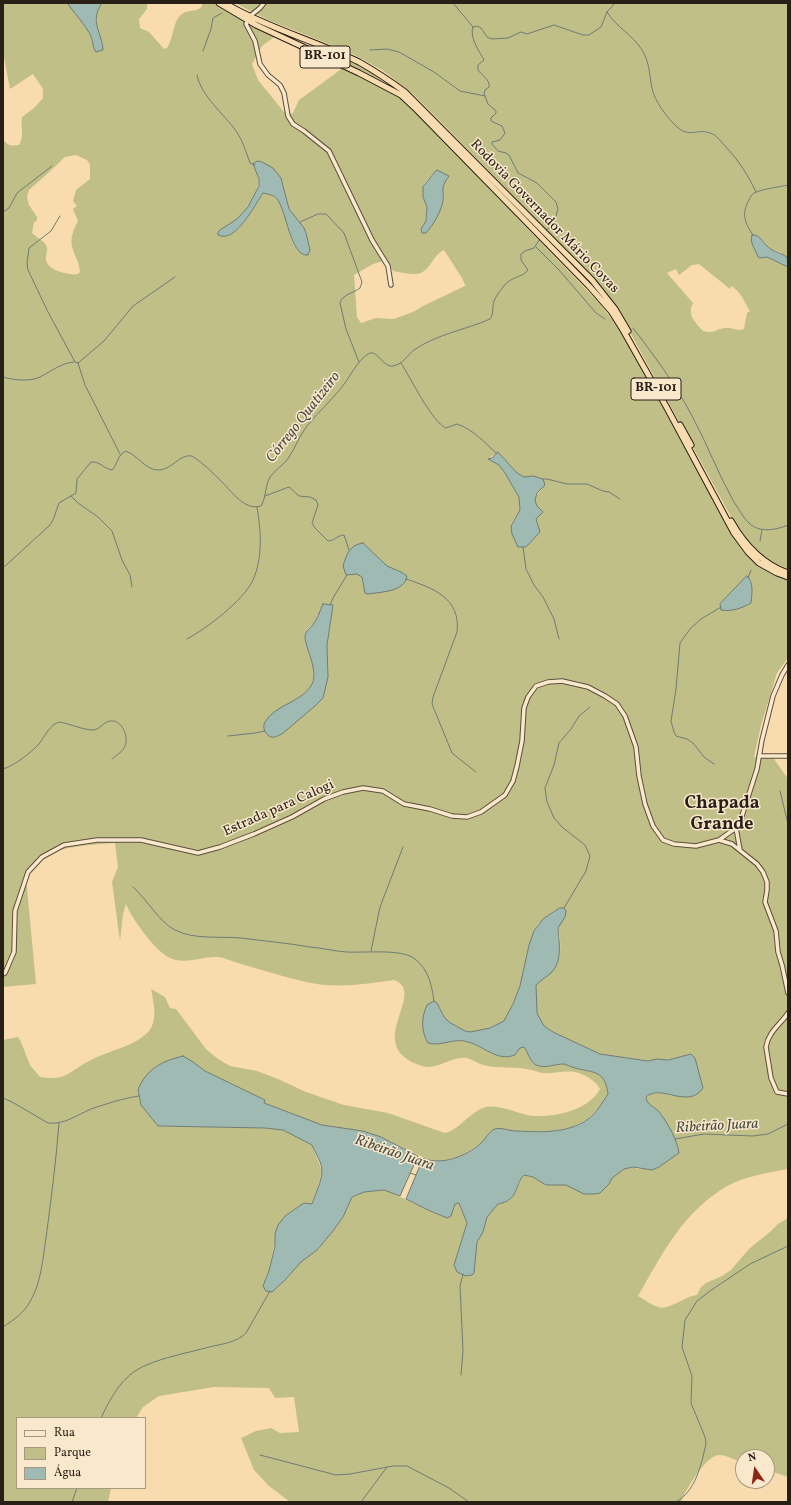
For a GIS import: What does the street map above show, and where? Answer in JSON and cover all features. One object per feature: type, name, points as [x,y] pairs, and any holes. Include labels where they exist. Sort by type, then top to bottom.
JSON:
[{"type":"highway","name":"Rodovia Governador Mário Covas","points":[[219,3],[401,95],[534,232],[589,286],[611,311],[649,376],[734,533],[759,563],[788,577]]},
{"type":"highway","name":"Rodovia Governador Mário Covas","points":[[225,3],[248,18],[359,62],[380,74],[405,92],[552,239],[592,280],[615,309],[678,422],[730,520],[745,542],[766,562],[788,573]]},
{"type":"street","points":[[264,3],[248,18],[246,24],[254,41],[260,64],[268,75],[280,85],[284,93],[288,116],[293,124],[330,151],[372,240],[388,266],[390,286]]},
{"type":"street","points":[[740,851],[736,828],[754,776],[773,696],[782,675],[788,666]]},
{"type":"street","name":"Estrada para Calogi","points":[[3,974],[14,952],[15,911],[28,872],[42,857],[64,845],[97,840],[141,840],[198,852],[220,847],[254,834],[292,817],[324,799],[343,792],[363,788],[383,791],[404,804],[430,809],[452,816],[467,817],[481,812],[505,795],[513,781],[517,766],[522,741],[524,708],[528,697],[536,686],[548,682],[562,681],[588,687],[617,704],[625,716],[636,747],[639,776],[645,804],[653,826],[663,840],[674,844],[696,846],[719,840],[736,828]]},
{"type":"street","points":[[759,756],[788,756]]},
{"type":"street","points":[[719,840],[732,844],[757,864],[763,872],[767,882],[765,902],[776,931],[778,952],[788,993]]},
{"type":"street","points":[[788,1013],[774,1029],[767,1041],[766,1047],[771,1078],[777,1092],[788,1094]]},
{"type":"green space","points":[[3,3],[68,3],[89,32],[92,43],[98,31],[98,9],[102,3],[147,3],[147,9],[139,19],[140,28],[149,32],[164,49],[167,48],[171,40],[176,21],[182,14],[198,10],[202,6],[202,3],[213,3],[256,28],[277,35],[262,46],[252,64],[258,80],[284,112],[290,114],[293,113],[299,100],[346,65],[348,59],[377,77],[396,92],[600,304],[621,331],[734,538],[750,556],[788,577],[788,658],[777,673],[761,725],[754,757],[772,756],[788,779],[788,1169],[757,1175],[735,1182],[713,1195],[699,1207],[676,1234],[656,1264],[638,1296],[653,1305],[662,1308],[697,1295],[701,1287],[731,1270],[749,1249],[778,1224],[788,1218],[788,1477],[775,1473],[775,1449],[735,1449],[735,1460],[719,1455],[708,1461],[691,1482],[681,1502],[290,1502],[269,1486],[254,1470],[241,1438],[256,1431],[271,1428],[280,1433],[299,1432],[294,1397],[275,1398],[269,1388],[214,1387],[159,1396],[143,1407],[137,1417],[16,1417],[16,1489],[111,1489],[108,1502],[3,1502],[3,1040],[18,1037],[30,1065],[40,1077],[61,1077],[98,1056],[125,1046],[148,1033],[152,1026],[154,1017],[151,989],[165,997],[170,1008],[176,1009],[206,1049],[218,1059],[230,1066],[257,1071],[306,1092],[344,1105],[388,1113],[445,1133],[455,1129],[478,1110],[483,1108],[502,1108],[534,1116],[552,1115],[571,1111],[580,1107],[595,1096],[600,1089],[591,1079],[574,1072],[540,1073],[534,1070],[483,1065],[466,1058],[455,1059],[433,1067],[428,1067],[422,1066],[404,1057],[396,1046],[395,1033],[402,1008],[404,996],[403,987],[394,980],[350,985],[317,984],[298,980],[224,958],[212,957],[181,961],[175,960],[164,954],[151,942],[139,926],[126,904],[123,914],[120,941],[112,882],[118,867],[115,843],[86,845],[57,851],[40,860],[34,866],[26,877],[36,984],[3,987],[3,139],[10,145],[19,145],[22,138],[22,117],[34,108],[43,98],[43,89],[33,74],[10,89],[3,52]],"holes":[[[76,155],[87,160],[90,165],[90,179],[76,190],[73,201],[77,206],[73,209],[78,221],[73,233],[72,243],[78,261],[80,272],[78,274],[59,272],[47,264],[46,245],[32,233],[34,222],[37,221],[37,217],[29,205],[27,197],[29,190],[65,157]],[[257,174],[281,178],[289,209],[304,228],[306,233],[305,255],[294,245],[281,205],[276,198],[263,192],[247,218],[237,230],[220,230],[242,214],[254,198],[259,179]],[[433,174],[449,176],[441,189],[432,225],[424,233],[421,229],[426,221],[427,207],[423,197],[424,184]],[[444,250],[465,285],[467,285],[413,312],[394,319],[376,318],[361,323],[357,317],[354,275],[373,264],[387,260],[393,271],[412,274],[420,273],[428,268],[440,252]],[[498,452],[517,473],[524,477],[533,476],[543,479],[545,485],[535,497],[535,503],[540,509],[536,519],[538,531],[531,542],[511,524],[520,510],[519,497],[499,465],[488,459]],[[363,543],[387,567],[401,572],[364,589],[362,577],[357,574]],[[333,605],[327,645],[328,677],[315,706],[276,737],[271,737],[267,734],[270,716],[305,693],[311,686],[313,679],[313,662],[305,636],[318,615]],[[555,910],[560,934],[560,953],[554,964],[536,985],[536,1008],[538,1017],[540,1021],[549,1029],[601,1054],[646,1060],[669,1059],[689,1054],[672,1096],[662,1093],[655,1093],[646,1097],[648,1104],[655,1108],[677,1155],[659,1167],[637,1169],[633,1167],[624,1169],[612,1178],[609,1184],[595,1194],[584,1193],[566,1185],[546,1185],[533,1177],[524,1175],[513,1196],[505,1202],[498,1204],[487,1217],[483,1232],[477,1242],[474,1273],[455,1268],[454,1265],[467,1223],[459,1203],[455,1204],[453,1210],[441,1216],[385,1190],[357,1194],[352,1197],[343,1217],[333,1231],[317,1250],[301,1262],[285,1280],[265,1279],[269,1271],[275,1241],[285,1216],[298,1207],[312,1204],[317,1191],[322,1171],[312,1145],[283,1130],[265,1128],[158,1126],[141,1105],[138,1090],[193,1062],[205,1071],[265,1100],[264,1103],[322,1125],[363,1131],[381,1137],[427,1159],[441,1161],[459,1157],[480,1144],[493,1130],[551,1132],[572,1127],[588,1119],[598,1109],[608,1094],[607,1086],[602,1077],[598,1074],[564,1064],[546,1066],[536,1065],[532,1062],[524,1047],[520,1048],[515,1055],[508,1057],[496,1055],[474,1044],[463,1041],[438,1044],[428,1043],[425,1038],[423,1026],[426,1009],[434,1001],[437,1003],[444,1017],[449,1022],[465,1031],[470,1032],[490,1028],[504,1021],[520,986],[529,945],[538,924]]]},
{"type":"green space","points":[[235,3],[788,3],[788,259],[780,252],[769,248],[758,236],[751,237],[754,248],[760,258],[767,257],[788,267],[788,569],[772,562],[753,548],[735,524],[615,305],[581,265],[412,93],[382,70],[349,52],[268,20]],"holes":[[[699,264],[730,289],[731,286],[737,291],[750,311],[747,313],[744,329],[739,330],[725,328],[713,332],[703,331],[691,315],[691,307],[693,303],[667,273],[676,269],[679,275],[692,265]]]},
{"type":"water","points":[[68,3],[102,3],[98,10],[96,21],[103,50],[96,52],[90,34]]},
{"type":"water","points":[[258,161],[273,168],[281,178],[289,209],[304,228],[306,233],[310,250],[308,255],[302,254],[297,249],[284,213],[277,199],[263,193],[238,229],[232,234],[225,236],[218,235],[220,230],[237,219],[248,207],[259,186],[259,179],[253,164]]},
{"type":"water","points":[[437,170],[449,176],[443,188],[443,200],[439,212],[426,233],[422,233],[421,229],[426,221],[427,207],[423,197],[423,187]]},
{"type":"water","points":[[752,235],[757,236],[768,247],[787,257],[788,267],[767,257],[758,257],[752,244]]},
{"type":"water","points":[[498,452],[517,473],[524,477],[533,476],[543,479],[545,485],[537,493],[535,500],[537,506],[543,512],[536,519],[540,532],[526,547],[518,547],[512,534],[511,526],[520,510],[519,497],[499,465],[488,459],[492,458]]},
{"type":"water","points":[[363,543],[387,566],[407,576],[402,585],[385,592],[368,594],[365,593],[362,577],[357,574],[346,575],[343,566],[347,554],[352,548]]},
{"type":"water","points":[[747,576],[752,585],[751,603],[737,609],[721,610],[720,604]]},
{"type":"water","points":[[323,604],[333,605],[327,645],[328,677],[323,698],[282,734],[271,737],[267,735],[264,726],[269,716],[301,696],[311,686],[314,674],[305,636],[315,621]]},
{"type":"water","points":[[560,908],[564,908],[566,911],[565,917],[558,928],[559,957],[555,968],[551,973],[536,985],[537,1013],[544,1026],[553,1032],[600,1054],[648,1061],[657,1059],[668,1060],[691,1054],[695,1058],[703,1088],[697,1094],[690,1097],[652,1093],[646,1097],[649,1104],[658,1111],[669,1127],[679,1153],[659,1167],[652,1170],[633,1167],[624,1169],[612,1178],[609,1184],[600,1193],[595,1194],[584,1194],[566,1185],[546,1185],[533,1177],[524,1175],[513,1196],[505,1202],[498,1204],[487,1217],[483,1232],[477,1242],[474,1273],[466,1276],[457,1272],[454,1265],[467,1223],[459,1203],[455,1204],[451,1216],[447,1218],[406,1199],[423,1158],[438,1161],[461,1156],[480,1144],[495,1129],[500,1128],[516,1131],[543,1132],[561,1130],[579,1125],[593,1115],[608,1094],[604,1081],[598,1074],[564,1064],[546,1066],[536,1065],[532,1062],[524,1047],[520,1048],[515,1055],[508,1057],[496,1055],[474,1044],[463,1041],[438,1044],[428,1043],[423,1029],[424,1015],[427,1005],[434,1001],[437,1003],[444,1017],[449,1022],[465,1031],[470,1032],[490,1028],[504,1021],[520,986],[529,945],[534,931],[543,919]]},
{"type":"water","points":[[183,1056],[205,1071],[265,1100],[264,1103],[322,1125],[363,1131],[381,1137],[418,1156],[400,1196],[384,1190],[364,1192],[352,1197],[343,1217],[317,1250],[301,1262],[272,1292],[266,1291],[263,1286],[269,1271],[275,1246],[275,1234],[278,1225],[285,1216],[304,1203],[312,1204],[321,1179],[321,1165],[312,1145],[283,1130],[265,1128],[158,1126],[141,1105],[138,1090],[141,1083],[150,1071],[168,1060]]},
{"type":"waterway","points":[[453,3],[473,27]]},
{"type":"waterway","name":"Córrego Quatizeiro","points":[[473,27],[477,26],[481,28],[487,37],[492,39],[508,38],[521,32],[527,34],[554,25],[583,35],[589,35],[601,27],[607,12],[615,3]]},
{"type":"waterway","points":[[607,12],[634,40],[645,55],[653,93],[658,104],[668,118],[685,132],[705,132],[717,137],[739,163],[756,192]]},
{"type":"waterway","points":[[203,51],[211,29],[213,18],[222,13]]},
{"type":"waterway","name":"Córrego Quatizeiro","points":[[473,27],[473,39],[484,60],[478,65],[478,70],[489,84],[489,87],[485,90],[484,94],[488,104],[496,111],[491,118],[491,121],[502,126],[505,133],[500,140],[492,142],[492,144],[498,151],[509,155],[518,173],[537,183],[556,202],[558,209],[555,220],[552,226],[546,230]]},
{"type":"waterway","points":[[370,50],[387,49],[399,52],[434,72],[460,91],[485,96]]},
{"type":"waterway","points":[[197,75],[203,90],[236,131],[250,163],[255,165]]},
{"type":"waterway","points":[[3,212],[9,208],[17,193],[52,166]]},
{"type":"waterway","points":[[753,235],[745,218],[745,210],[751,196],[761,190],[788,185]]},
{"type":"waterway","points":[[300,222],[318,214],[326,214],[344,233],[362,282],[360,288],[345,296],[340,303],[346,329],[359,362]]},
{"type":"waterway","points":[[60,216],[51,231],[29,248],[27,263],[28,270],[48,312],[75,362],[78,363],[85,385],[120,454]]},
{"type":"waterway","name":"Córrego Quatizeiro","points":[[3,568],[50,525],[59,503],[76,493],[77,479],[91,462],[97,463],[112,470],[119,457],[126,451],[149,468],[158,470],[167,468],[183,457],[192,456],[208,468],[239,500],[250,506],[261,506],[270,477],[287,460],[307,426],[338,392],[364,357],[371,353],[389,366],[397,365],[414,350],[432,340],[490,319],[494,301],[506,283],[526,273],[528,270],[521,260],[521,254],[534,248],[540,239]]},
{"type":"waterway","points":[[536,247],[559,270],[596,313],[605,319]]},
{"type":"waterway","points":[[78,363],[104,341],[133,306],[175,277]]},
{"type":"waterway","points":[[633,328],[664,370],[685,403],[728,491],[745,519],[754,527],[764,530],[788,525]]},
{"type":"waterway","points":[[3,377],[16,380],[36,379],[61,366],[74,362]]},
{"type":"waterway","points":[[401,363],[428,408],[440,424],[446,428],[457,424],[463,426],[497,454]]},
{"type":"waterway","points":[[543,479],[567,484],[587,484],[609,492],[620,499]]},
{"type":"waterway","points":[[265,496],[289,487],[299,496],[310,497],[316,500],[318,505],[312,523],[315,528],[328,541],[344,535],[349,550]]},
{"type":"waterway","points":[[71,496],[78,503],[98,517],[112,531],[122,560],[130,575],[132,587]]},
{"type":"waterway","points":[[187,639],[204,628],[233,605],[242,596],[253,580],[260,553],[257,507]]},
{"type":"waterway","points":[[760,541],[762,530]]},
{"type":"waterway","points":[[523,547],[526,569],[554,619],[559,639]]},
{"type":"waterway","points":[[748,578],[751,570]]},
{"type":"waterway","points":[[330,605],[347,575]]},
{"type":"waterway","points":[[406,579],[426,586],[443,596],[455,611],[457,632],[433,697],[432,704],[452,753],[476,772]]},
{"type":"waterway","points":[[714,764],[704,757],[693,743],[687,739],[676,736],[671,721],[676,689],[680,643],[690,629],[701,619],[721,607]]},
{"type":"waterway","points":[[564,908],[586,871],[590,856],[585,845],[562,827],[554,818],[547,802],[545,788],[554,765],[559,743],[571,729],[579,716],[590,707]]},
{"type":"waterway","points":[[3,769],[13,765],[27,755],[39,744],[53,725],[60,722],[91,730],[94,730],[110,721],[118,723],[124,729],[126,742],[123,750],[112,759]]},
{"type":"waterway","points":[[228,736],[265,731]]},
{"type":"waterway","points":[[780,791],[788,824]]},
{"type":"waterway","points":[[371,951],[380,907],[403,847]]},
{"type":"waterway","points":[[133,887],[169,927],[182,933],[207,937],[241,938],[293,944],[346,952],[389,952],[412,957],[422,966],[428,977],[434,1002]]},
{"type":"waterway","name":"Ribeirão Juara","points":[[3,1098],[48,1123],[54,1123],[65,1121],[103,1105],[139,1096]]},
{"type":"waterway","points":[[3,1327],[15,1319],[26,1308],[37,1286],[43,1262],[59,1123]]},
{"type":"waterway","name":"Ribeirão Juara","points":[[675,1139],[704,1134],[753,1136],[768,1134],[788,1124]]},
{"type":"waterway","name":"Ribeirão Juara","points":[[410,1173],[416,1175]]},
{"type":"waterway","points":[[676,1502],[683,1497],[697,1477],[706,1444],[705,1437],[691,1403],[692,1376],[682,1347],[685,1320],[697,1301],[710,1291],[750,1264],[788,1246]]},
{"type":"waterway","points":[[461,1375],[463,1351],[460,1286],[463,1274]]},
{"type":"waterway","points":[[102,1417],[119,1386],[135,1371],[151,1363],[238,1339],[246,1333],[270,1291]]},
{"type":"waterway","points":[[260,1455],[336,1475],[393,1466],[407,1466],[449,1488],[469,1502]]},
{"type":"waterway","points":[[361,1502],[387,1467]]},
{"type":"waterway","points":[[72,1502],[77,1489]]},
{"type":"district","name":"Chapada Grande","points":[[722,815]]}]
